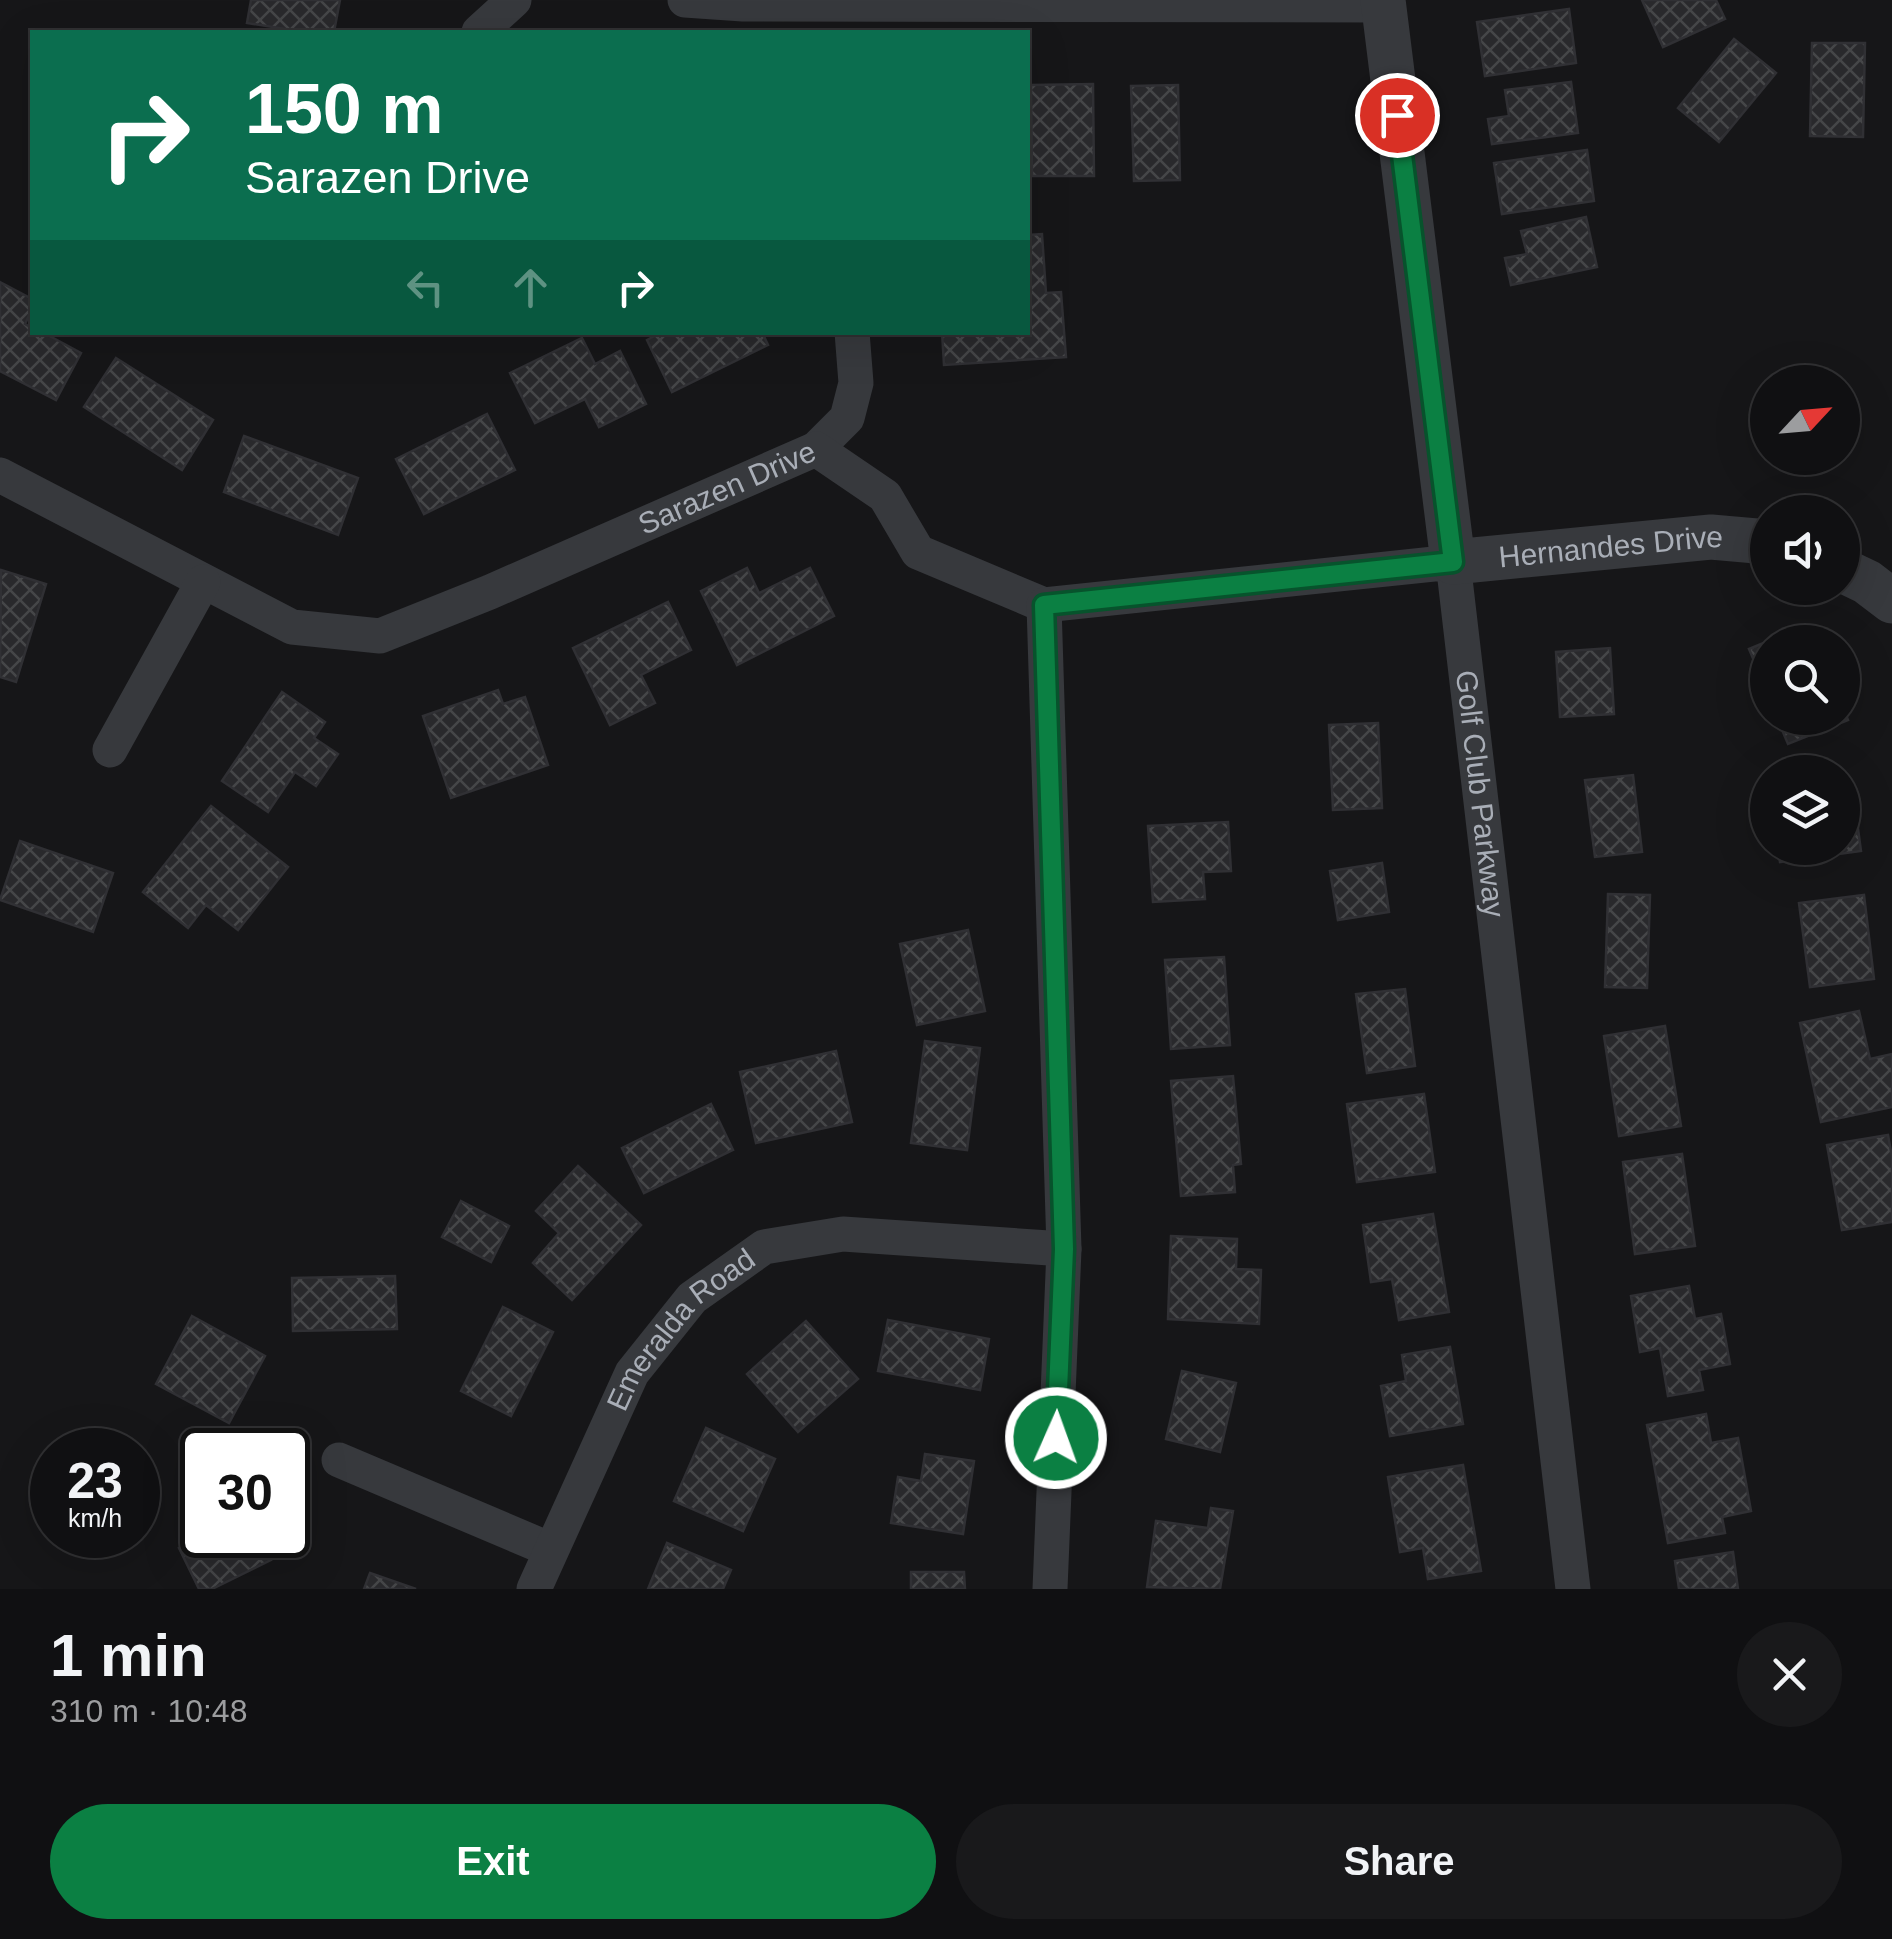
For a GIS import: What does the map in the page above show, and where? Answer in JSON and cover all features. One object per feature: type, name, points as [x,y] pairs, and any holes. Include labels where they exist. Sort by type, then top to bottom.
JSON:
[{"type":"street","points":[[481,30],[514,0]]},
{"type":"street","points":[[685,0],[743,4],[1382,2]]},
{"type":"street","name":"Golf Club Parkway","points":[[1382,2],[1453,562],[1573,1589]]},
{"type":"street","points":[[816,448],[847,418],[856,384],[852,335]]},
{"type":"street","name":"Sarazen Drive","points":[[0,474],[292,627],[380,636],[506,585],[816,448],[885,496],[918,552],[1044,605],[1453,562]]},
{"type":"street","name":"Hernandes Drive","points":[[1453,562],[1711,537],[1750,540]]},
{"type":"street","points":[[1860,579],[1892,600]]},
{"type":"street","points":[[110,750],[203,582]]},
{"type":"street","points":[[1044,605],[1064,1249],[1050,1589]]},
{"type":"street","name":"Emeralda Road","points":[[534,1589],[632,1373],[692,1298],[764,1247],[843,1234],[1064,1249]]},
{"type":"street","points":[[339,1460],[551,1550]]},
{"type":"building","points":[[251,0],[340,0],[334,30],[291,30],[247,23]]},
{"type":"building","points":[[1642,0],[1716,0],[1725,19],[1663,47]]},
{"type":"building","points":[[1569,9],[1576,63],[1485,76],[1477,22]]},
{"type":"building","points":[[1734,39],[1776,73],[1719,142],[1678,108]]},
{"type":"building","points":[[1812,43],[1865,43],[1863,137],[1810,136]]},
{"type":"building","points":[[1571,82],[1578,133],[1492,144],[1488,119],[1509,116],[1505,90]]},
{"type":"building","points":[[1093,84],[1094,176],[1032,176],[1031,85]]},
{"type":"building","points":[[1178,85],[1180,180],[1134,181],[1131,86]]},
{"type":"building","points":[[1587,150],[1594,201],[1502,214],[1494,163]]},
{"type":"building","points":[[1586,217],[1597,267],[1511,285],[1505,258],[1527,254],[1521,231]]},
{"type":"building","points":[[1042,234],[1046,293],[1061,292],[1066,357],[944,365],[942,335],[1030,335],[1030,235]]},
{"type":"building","points":[[0,282],[30,298],[25,324],[30,327],[30,335],[48,335],[81,353],[56,400],[0,371]]},
{"type":"building","points":[[656,335],[763,335],[768,345],[672,392],[647,340]]},
{"type":"building","points":[[582,338],[595,364],[620,351],[646,404],[599,427],[585,399],[535,423],[510,373]]},
{"type":"building","points":[[116,358],[213,420],[182,470],[84,407]]},
{"type":"building","points":[[487,414],[515,470],[424,514],[396,459]]},
{"type":"building","points":[[244,436],[358,478],[338,535],[224,492]]},
{"type":"building","points":[[747,568],[759,593],[810,568],[834,616],[737,665],[701,591]]},
{"type":"building","points":[[1,570],[46,584],[16,682],[0,677]]},
{"type":"building","points":[[668,602],[691,650],[641,675],[655,703],[610,725],[573,648]]},
{"type":"building","points":[[1610,648],[1614,714],[1560,717],[1556,652]]},
{"type":"building","points":[[498,690],[503,704],[525,697],[548,765],[451,798],[423,716]]},
{"type":"building","points":[[282,692],[325,722],[314,738],[338,754],[316,786],[295,772],[268,812],[222,781]]},
{"type":"building","points":[[1378,723],[1382,808],[1333,810],[1329,725]]},
{"type":"building","points":[[1784,735],[1810,735],[1788,744]]},
{"type":"building","points":[[1633,775],[1642,852],[1595,857],[1585,780]]},
{"type":"building","points":[[211,806],[288,867],[238,930],[206,905],[188,928],[143,892]]},
{"type":"building","points":[[1228,822],[1231,871],[1203,872],[1205,899],[1153,902],[1148,826]]},
{"type":"building","points":[[20,841],[113,873],[93,932],[0,900]]},
{"type":"building","points":[[1382,863],[1389,912],[1338,920],[1330,871]]},
{"type":"building","points":[[1608,894],[1650,895],[1647,988],[1605,987]]},
{"type":"building","points":[[1864,895],[1874,979],[1810,987],[1799,903]]},
{"type":"building","points":[[968,930],[985,1011],[917,1025],[900,944]]},
{"type":"building","points":[[1224,957],[1230,1045],[1171,1049],[1165,960]]},
{"type":"building","points":[[1405,989],[1415,1066],[1367,1073],[1356,994]]},
{"type":"building","points":[[1859,1011],[1870,1059],[1892,1054],[1892,1107],[1821,1122],[1800,1023]]},
{"type":"building","points":[[1665,1026],[1681,1126],[1619,1136],[1604,1036]]},
{"type":"building","points":[[925,1041],[980,1048],[967,1150],[911,1143]]},
{"type":"building","points":[[836,1051],[852,1122],[756,1143],[740,1072]]},
{"type":"building","points":[[1233,1076],[1241,1164],[1233,1165],[1235,1192],[1181,1196],[1171,1081]]},
{"type":"building","points":[[1424,1094],[1435,1172],[1357,1182],[1347,1104]]},
{"type":"building","points":[[711,1104],[733,1150],[644,1193],[622,1148]]},
{"type":"building","points":[[1888,1135],[1892,1222],[1842,1230],[1827,1145]]},
{"type":"building","points":[[1682,1154],[1695,1246],[1635,1254],[1623,1162]]},
{"type":"building","points":[[578,1166],[641,1225],[572,1300],[533,1263],[559,1233],[536,1211]]},
{"type":"building","points":[[461,1201],[509,1226],[491,1262],[442,1237]]},
{"type":"building","points":[[1433,1214],[1449,1312],[1399,1320],[1392,1279],[1371,1282],[1363,1225]]},
{"type":"building","points":[[1171,1236],[1237,1239],[1236,1269],[1261,1270],[1259,1324],[1168,1319]]},
{"type":"building","points":[[395,1276],[397,1329],[293,1331],[292,1278]]},
{"type":"building","points":[[1689,1286],[1695,1319],[1721,1314],[1730,1364],[1699,1370],[1703,1390],[1668,1396],[1660,1348],[1640,1352],[1631,1296]]},
{"type":"building","points":[[503,1307],[553,1332],[511,1416],[461,1391]]},
{"type":"building","points":[[192,1316],[265,1356],[229,1423],[156,1384]]},
{"type":"building","points":[[888,1320],[989,1339],[980,1390],[878,1371]]},
{"type":"building","points":[[806,1321],[858,1379],[798,1432],[747,1374]]},
{"type":"building","points":[[1450,1347],[1463,1424],[1390,1436],[1381,1386],[1406,1381],[1402,1355]]},
{"type":"building","points":[[1182,1371],[1236,1383],[1220,1452],[1166,1439]]},
{"type":"building","points":[[1706,1414],[1711,1443],[1738,1438],[1751,1511],[1722,1517],[1725,1533],[1668,1543],[1647,1425]]},
{"type":"building","points":[[706,1428],[775,1459],[743,1531],[674,1501]]},
{"type":"building","points":[[925,1454],[974,1461],[963,1534],[891,1523],[898,1477],[921,1481]]},
{"type":"building","points":[[1463,1465],[1481,1571],[1428,1579],[1423,1548],[1400,1552],[1388,1477]]},
{"type":"building","points":[[1211,1508],[1233,1511],[1220,1589],[1147,1587],[1156,1521],[1208,1528]]},
{"type":"building","points":[[667,1543],[731,1570],[723,1589],[648,1589]]},
{"type":"building","points":[[1733,1552],[1738,1589],[1679,1589],[1675,1561]]},
{"type":"building","points":[[184,1558],[271,1560],[212,1589],[199,1589]]},
{"type":"building","points":[[911,1572],[964,1572],[965,1589],[911,1589]]},
{"type":"building","points":[[370,1573],[416,1589],[364,1589]]},
{"type":"route","points":[[1056,1438],[1064,1249],[1044,605],[1453,562],[1397,115]]}]
